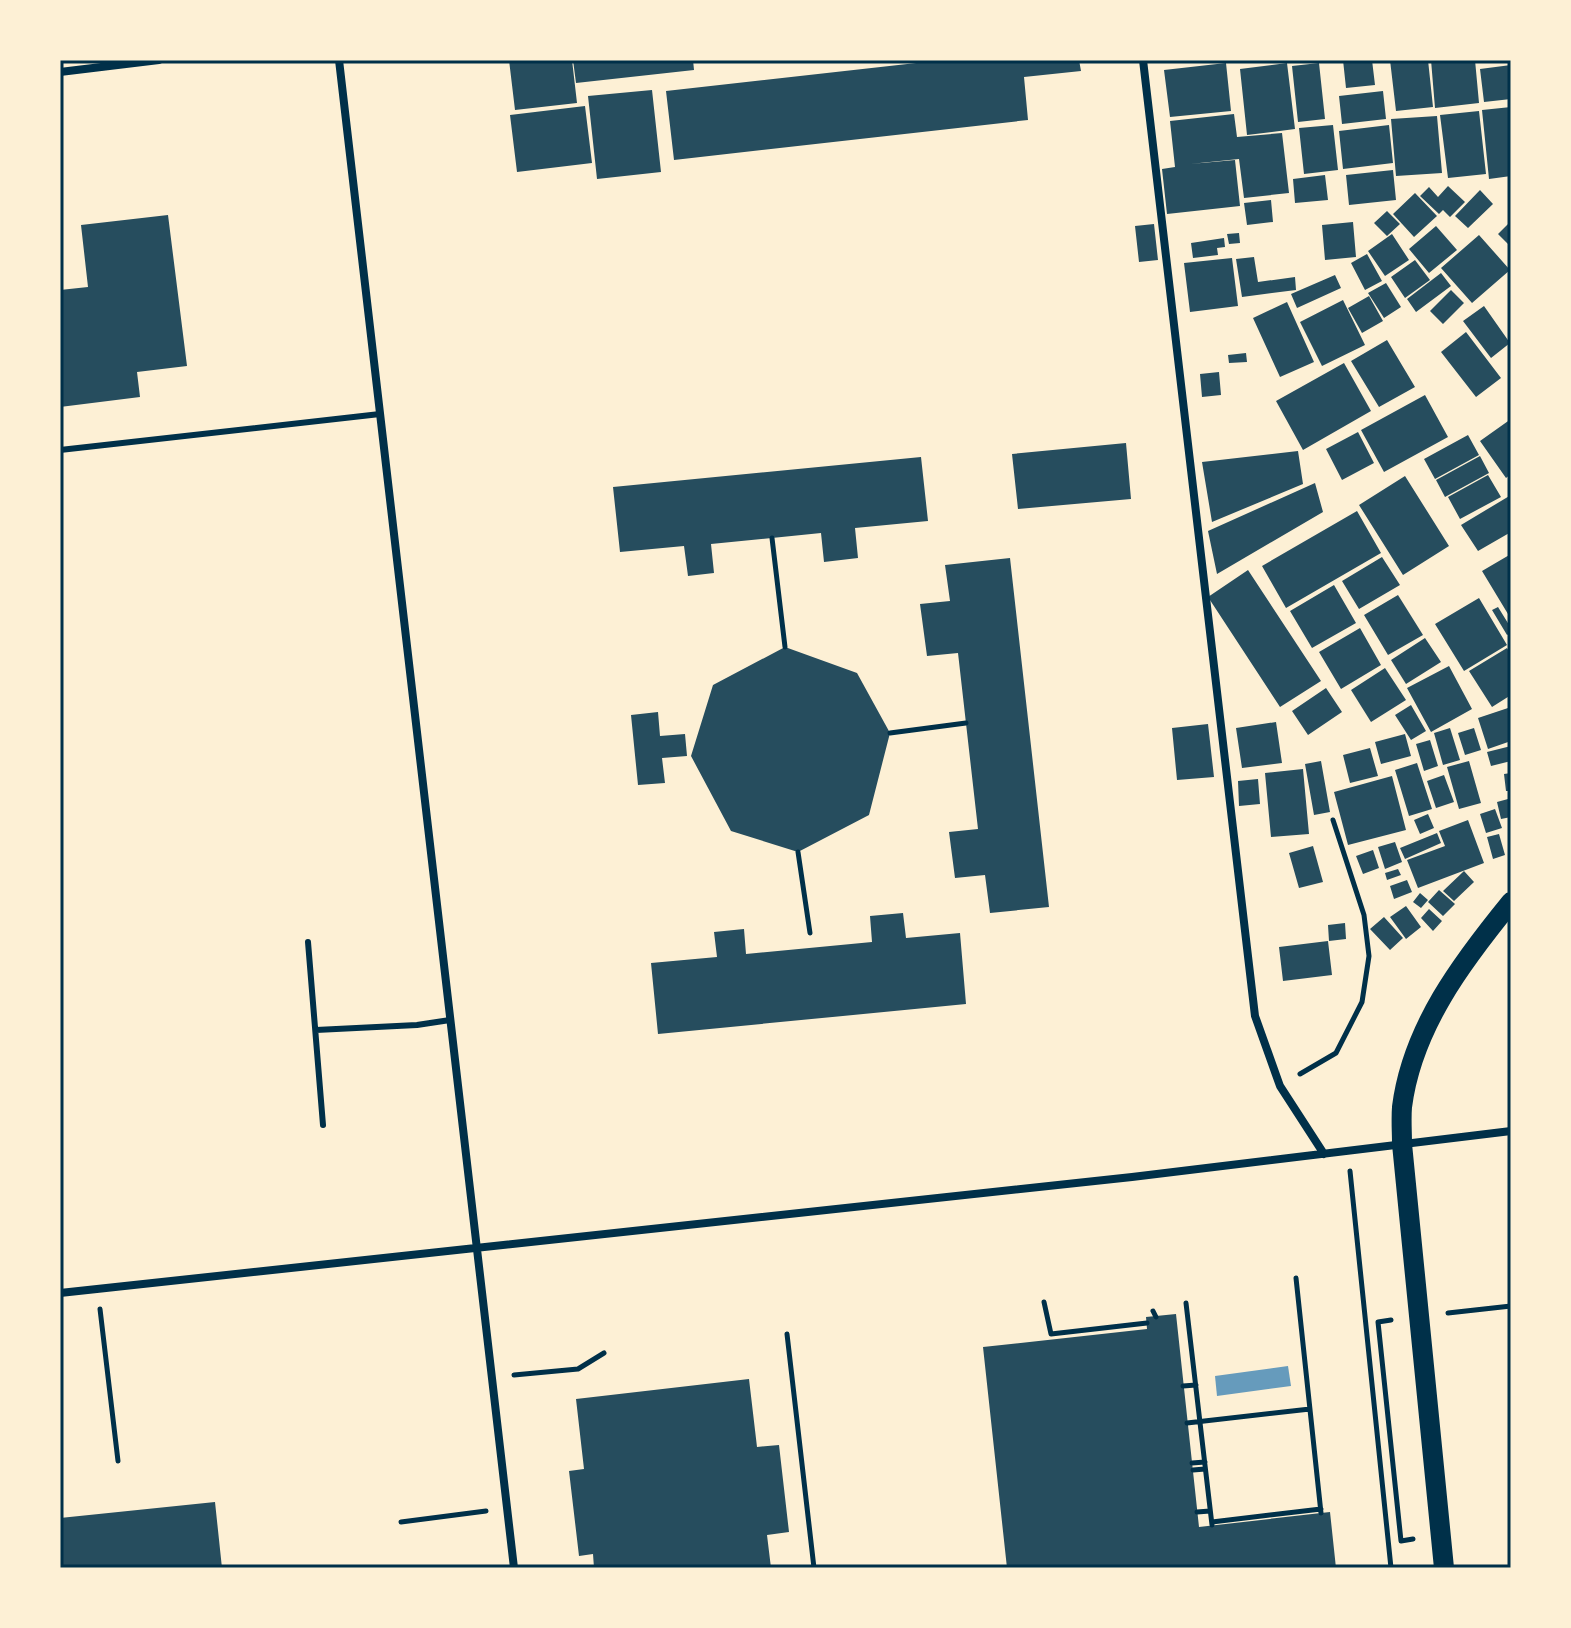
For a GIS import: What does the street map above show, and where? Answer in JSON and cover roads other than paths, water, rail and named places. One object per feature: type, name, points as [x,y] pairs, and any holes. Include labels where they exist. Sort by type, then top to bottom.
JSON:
[{"type":"main road","points":[[1444,1568],[1402,1144],[1402,1107],[1417,1050],[1435,1008],[1466,958],[1511,902]]},
{"type":"street","points":[[60,72],[159,60]]},
{"type":"street","points":[[339,60],[514,1568]]},
{"type":"street","points":[[1143,60],[1255,1016],[1280,1086],[1324,1154]]},
{"type":"street","points":[[60,1293],[1511,1131]]},
{"type":"lane","points":[[60,450],[380,414]]},
{"type":"lane","points":[[308,942],[323,1125]]},
{"type":"lane","points":[[316,1030],[417,1025],[450,1020]]},
{"type":"water","points":[[1288,1366],[1291,1386],[1217,1396],[1215,1376]]}]
